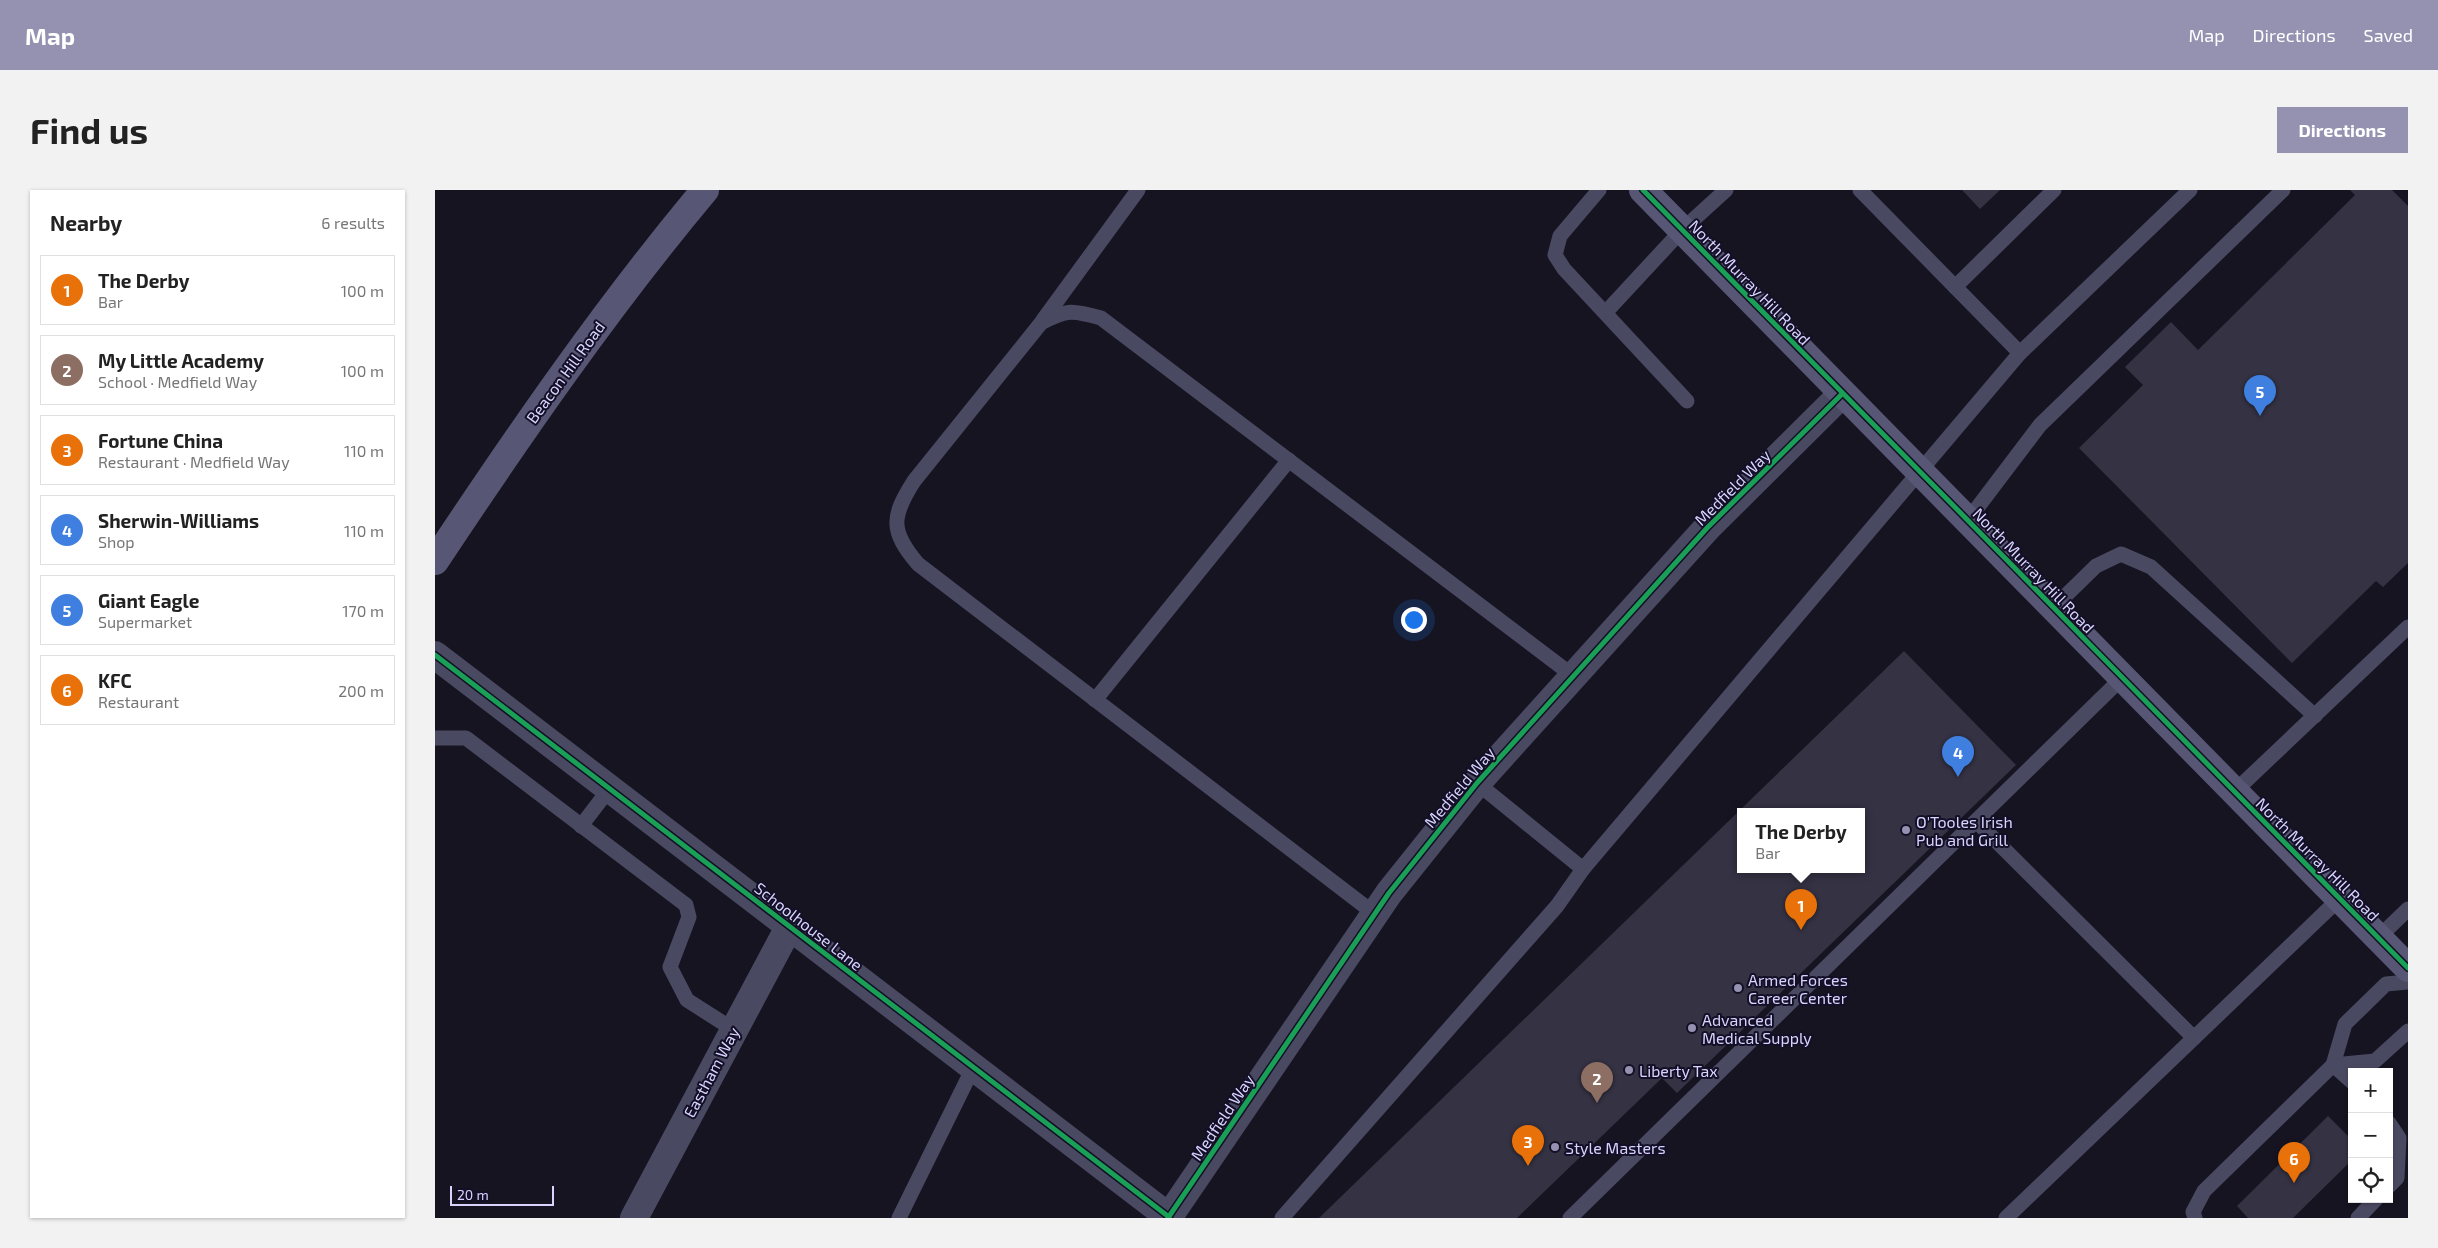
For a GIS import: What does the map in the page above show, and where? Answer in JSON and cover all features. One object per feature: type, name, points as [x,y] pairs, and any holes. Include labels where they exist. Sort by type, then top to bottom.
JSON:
[{"type":"street","name":"Beacon Hill Road","points":[[435,560],[516,439],[648,258],[705,190]]},
{"type":"street","name":"North Murray Hill Road","points":[[1643,190],[2408,968]]},
{"type":"street","name":"Medfield Way","points":[[1169,1217],[1375,914],[1477,783],[1572,675],[1707,528],[1842,394]]},
{"type":"street","name":"Schoolhouse Lane","points":[[435,655],[1169,1217]]},
{"type":"street","name":"Eastham Way","points":[[634,1218],[789,927]]},
{"type":"lane","points":[[1138,190],[1041,323],[914,481],[900,504],[896,526],[904,548],[918,564],[1375,914]]},
{"type":"lane","points":[[1599,190],[1560,236],[1555,255],[1564,269],[1687,401]]},
{"type":"lane","points":[[1606,312],[1682,230],[1726,190]]},
{"type":"lane","points":[[1860,190],[2021,353]]},
{"type":"lane","points":[[1955,287],[2054,190]]},
{"type":"lane","points":[[1282,1218],[1557,906],[1583,869],[2021,353],[2190,190]]},
{"type":"lane","points":[[1967,520],[2040,425],[2283,190]]},
{"type":"lane","points":[[1041,323],[1061,312],[1080,312],[1101,318],[1572,675]]},
{"type":"lane","points":[[1095,700],[1289,460]]},
{"type":"lane","points":[[2053,608],[2096,566],[2121,554],[2151,567],[2315,716]]},
{"type":"lane","points":[[2234,792],[2408,627]]},
{"type":"lane","points":[[1571,1218],[2123,678]]},
{"type":"lane","points":[[435,738],[466,738],[686,905],[689,917],[671,967],[687,1000],[734,1030]]},
{"type":"lane","points":[[1477,783],[1583,869]]},
{"type":"lane","points":[[581,826],[610,788]]},
{"type":"lane","points":[[1976,822],[2194,1038]]},
{"type":"lane","points":[[2006,1218],[2339,899]]},
{"type":"lane","points":[[2379,937],[2408,909]]},
{"type":"lane","points":[[2195,1218],[2193,1212],[2204,1191],[2333,1065],[2345,1024],[2386,984],[2408,982]]},
{"type":"lane","points":[[2333,1065],[2375,1061],[2408,1031]]},
{"type":"lane","points":[[2333,1065],[2348,1078]]},
{"type":"lane","points":[[899,1218],[973,1068]]},
{"type":"lane","points":[[2393,1130],[2399,1138],[2397,1178],[2393,1182]]},
{"type":"lane","points":[[2358,1218],[2372,1203]]},
{"type":"building","points":[[1962,190],[2000,190],[1980,209]]},
{"type":"building","points":[[2350,190],[2392,190],[2408,206],[2408,563],[2383,587],[2376,581],[2292,663],[2079,448],[2143,385],[2125,367],[2171,322],[2198,350],[2355,195]]},
{"type":"building","points":[[1904,651],[2016,765],[1677,1093],[1662,1078],[1517,1218],[1319,1218],[1737,813],[1737,873],[1865,873],[1865,808],[1742,808]]},
{"type":"building","points":[[2328,1116],[2348,1136],[2348,1164],[2293,1218],[2248,1218],[2237,1206]]},
{"type":"cycle path","points":[[1643,190],[2408,968]]},
{"type":"cycle path","points":[[1168,1218],[1389,893],[1477,783],[1707,528],[1842,394]]},
{"type":"cycle path","points":[[435,655],[1169,1217]]},
{"type":"place","name":"Giant Eagle","points":[[2260,416]]},
{"type":"place","name":"Sherwin-Williams","points":[[1958,777]]},
{"type":"place","name":"O'Tooles Irish Pub and Grill","points":[[1906,830]]},
{"type":"place","name":"The Derby","points":[[1801,930]]},
{"type":"place","name":"Armed Forces Career Center","points":[[1738,988]]},
{"type":"place","name":"Advanced Medical Supply","points":[[1692,1028]]},
{"type":"place","name":"Liberty Tax","points":[[1629,1070]]},
{"type":"place","name":"My Little Academy","points":[[1597,1103]]},
{"type":"place","name":"Style Masters","points":[[1555,1147]]},
{"type":"place","name":"Fortune China","points":[[1528,1166]]},
{"type":"place","name":"KFC","points":[[2294,1183]]}]
